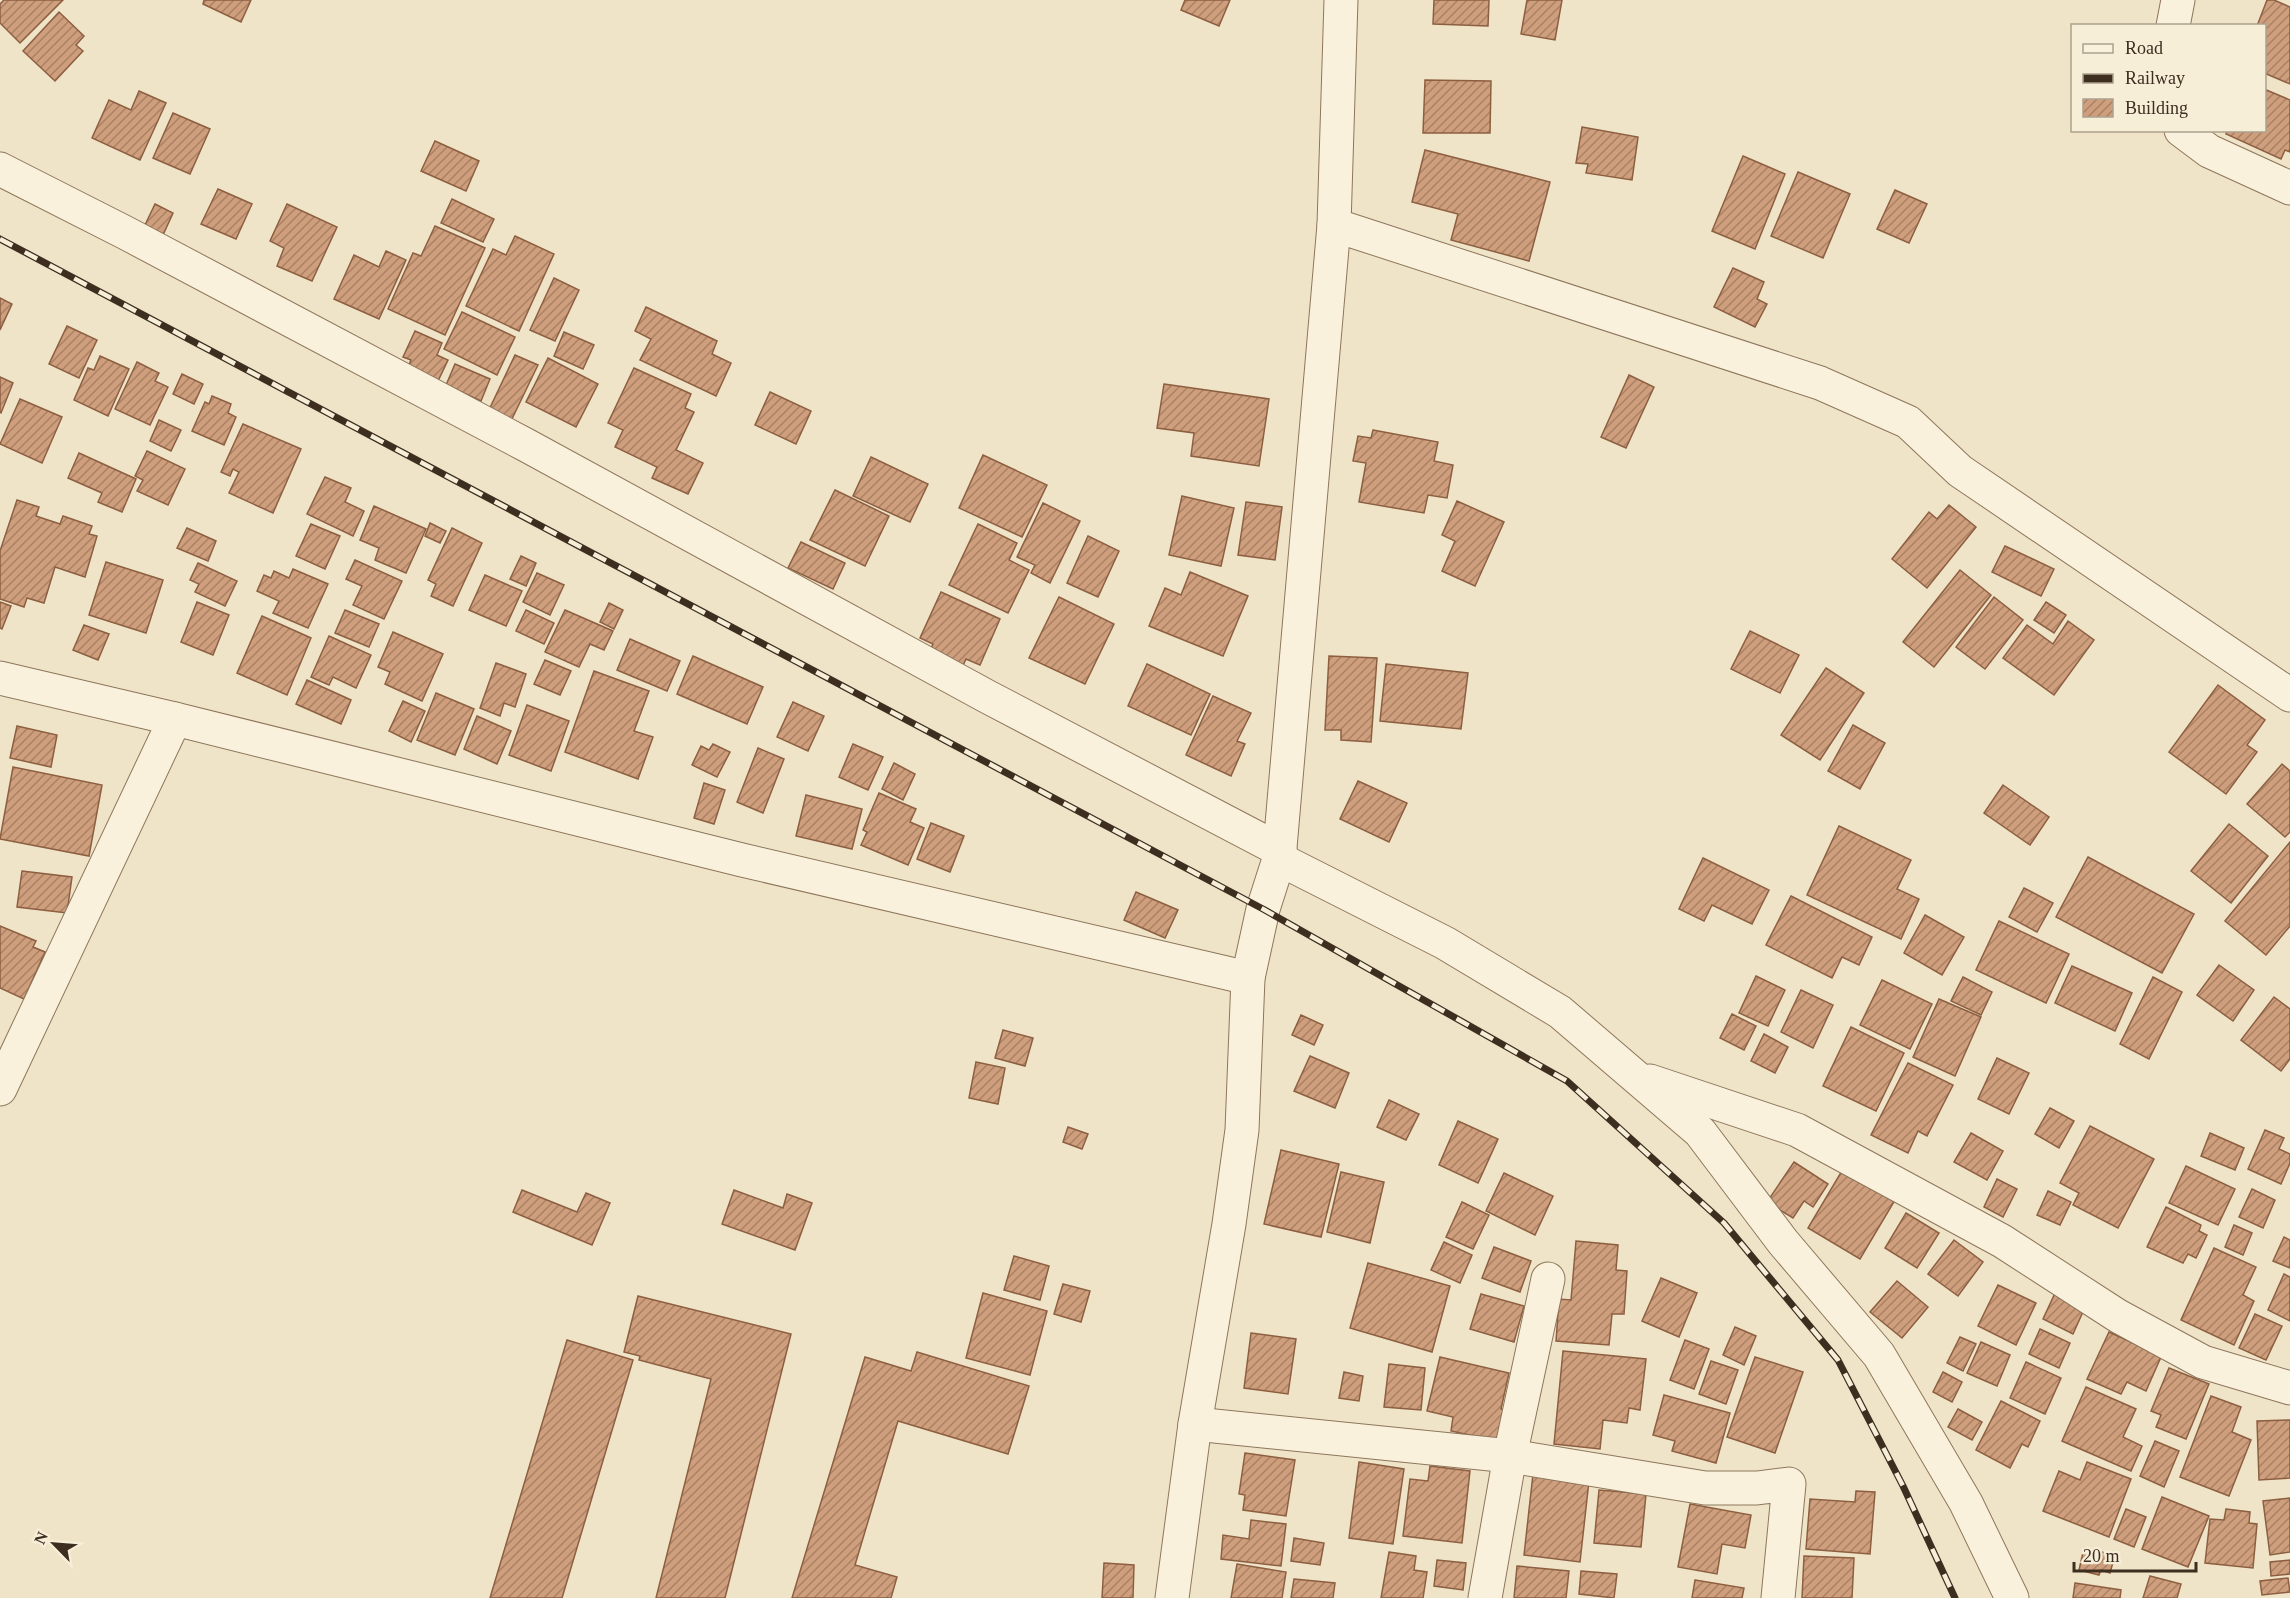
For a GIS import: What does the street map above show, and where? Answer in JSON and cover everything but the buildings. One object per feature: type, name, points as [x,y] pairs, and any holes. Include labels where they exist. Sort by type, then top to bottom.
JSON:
[{"type":"street","points":[[1172,1598],[1195,1424],[1229,1224],[1242,1130],[1248,978],[1263,909],[1280,855],[1334,225],[1341,0]]},
{"type":"street","points":[[2173,24],[2178,0]]},
{"type":"street","points":[[2184,132],[2209,151],[2290,188]]},
{"type":"street","points":[[0,169],[136,238],[526,445],[1445,943],[1550,1006],[1700,1132],[1783,1242],[1879,1355],[1966,1503],[2012,1598]]},
{"type":"street","points":[[1334,225],[1820,383],[1908,422],[1960,471],[2290,695]]},
{"type":"street","points":[[0,678],[175,719],[742,860],[1248,978]]},
{"type":"street","points":[[0,1089],[175,719]]},
{"type":"street","points":[[1637,1077],[1725,1104],[1797,1130],[2002,1241],[2118,1316],[2203,1362],[2290,1388]]},
{"type":"street","points":[[1485,1598],[1510,1456],[1548,1279]]},
{"type":"street","points":[[1195,1424],[1510,1456],[1705,1488],[1757,1488],[1789,1485],[1778,1598]]},
{"type":"railway","points":[[0,239],[1263,909],[1567,1081],[1724,1223],[1838,1360],[1903,1486],[1955,1598]]}]
